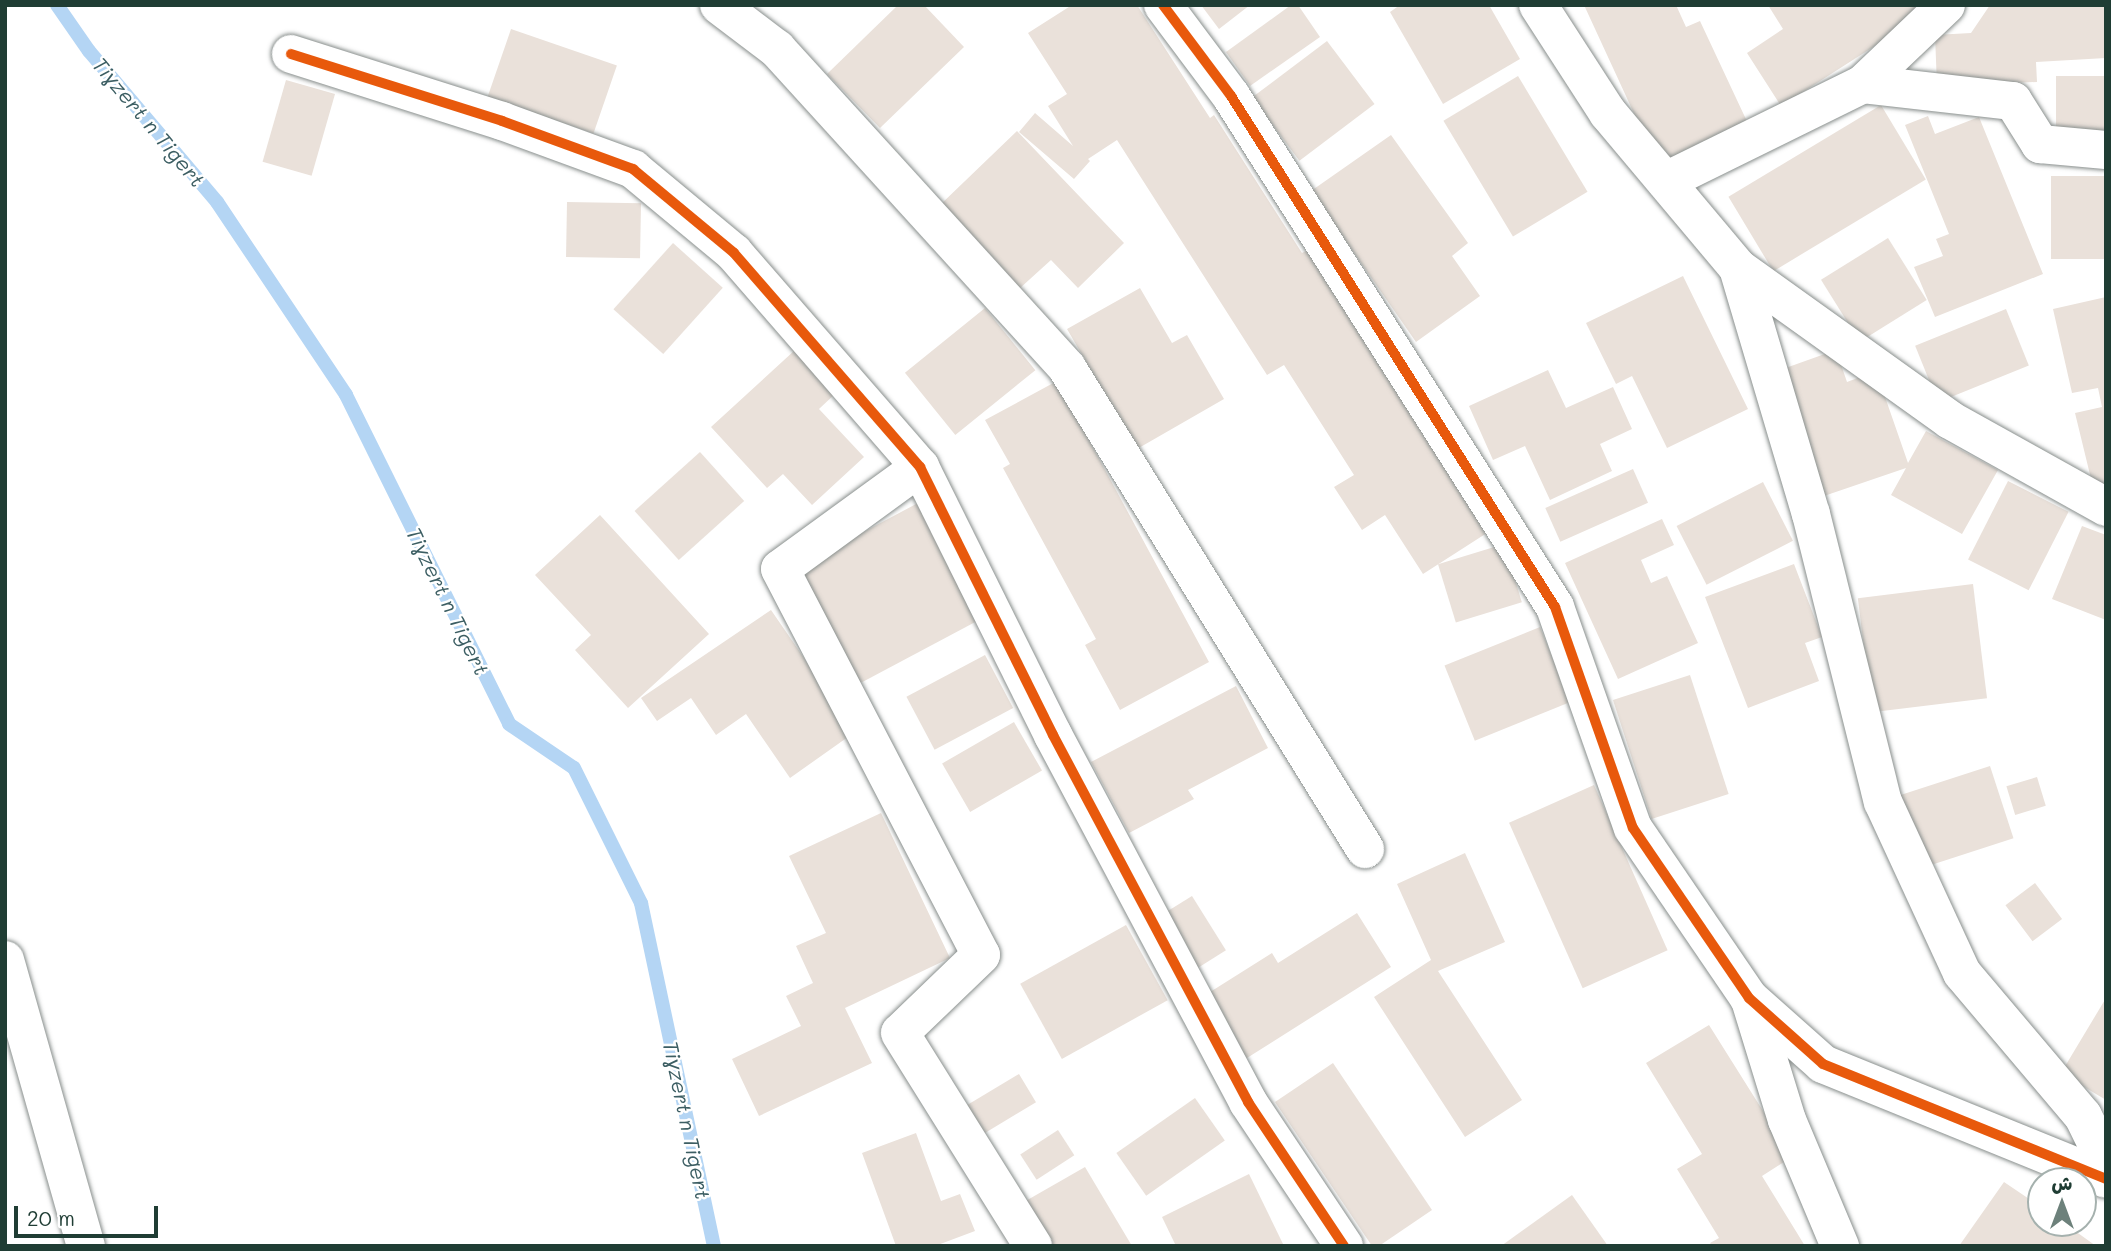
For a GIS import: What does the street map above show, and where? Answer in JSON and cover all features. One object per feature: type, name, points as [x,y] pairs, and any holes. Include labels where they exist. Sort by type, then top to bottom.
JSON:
[{"type":"street","points":[[719,5],[777,49],[1067,368],[1365,849]]},
{"type":"street","points":[[1163,5],[1231,96],[1555,607],[1633,828],[1749,998],[1823,1064],[2106,1180]]},
{"type":"street","points":[[1538,5],[1608,113],[1738,268],[1950,421],[2106,507]]},
{"type":"street","points":[[1666,181],[1863,84],[1946,5]]},
{"type":"street","points":[[291,54],[502,121],[633,169],[734,253],[920,467],[1053,735],[1248,1102],[1344,1246]]},
{"type":"street","points":[[1863,84],[2013,102],[2040,144],[2106,150]]},
{"type":"street","points":[[1738,268],[1811,514],[1883,802],[1962,973],[2083,1116],[2106,1163]]},
{"type":"street","points":[[920,467],[780,569],[981,955],[900,1033],[1033,1246]]},
{"type":"street","points":[[5,960],[86,1246]]},
{"type":"street","points":[[1749,998],[1787,1120],[1840,1246]]},
{"type":"building","points":[[898,5],[924,5],[964,47],[880,128],[827,74]]},
{"type":"building","points":[[1072,5],[1137,5],[1210,118],[1214,115],[1302,253],[1310,249],[1490,531],[1423,574],[1385,515],[1362,530],[1334,487],[1354,475],[1284,365],[1267,375],[1117,140],[1088,159],[1090,161],[1074,179],[1019,132],[1035,113],[1073,146],[1048,106],[1067,94],[1028,33]]},
{"type":"building","points":[[1201,5],[1250,5],[1219,29]]},
{"type":"building","points":[[1291,5],[1298,5],[1320,37],[1250,86],[1226,52]]},
{"type":"building","points":[[1400,5],[1489,5],[1520,59],[1443,104],[1390,12]]},
{"type":"building","points":[[1584,5],[1676,5],[1686,27],[1700,21],[1751,130],[1661,172]]},
{"type":"building","points":[[1768,5],[1928,5],[1931,10],[1781,106],[1747,53],[1783,29]]},
{"type":"building","points":[[1990,5],[2106,5],[2106,58],[2036,62],[2037,82],[1937,86],[1935,35],[1971,33]]},
{"type":"building","points":[[511,29],[617,65],[593,134],[488,97]]},
{"type":"building","points":[[1327,41],[1375,104],[1299,161],[1252,98]]},
{"type":"building","points":[[1518,76],[1588,192],[1513,237],[1443,121]]},
{"type":"building","points":[[2056,76],[2106,76],[2106,131],[2056,131]]},
{"type":"building","points":[[286,80],[335,94],[312,176],[263,162]]},
{"type":"building","points":[[1881,105],[1926,180],[1773,271],[1728,197]]},
{"type":"building","points":[[1928,116],[1935,134],[1979,117],[2043,274],[1935,317],[1914,267],[1943,256],[1936,239],[1949,234],[1905,125]]},
{"type":"building","points":[[1017,131],[1124,243],[1078,288],[1051,260],[1019,289],[939,206]]},
{"type":"building","points":[[1391,135],[1468,243],[1452,256],[1480,296],[1416,342],[1311,191]]},
{"type":"building","points":[[2051,176],[2106,176],[2106,259],[2051,259]]},
{"type":"building","points":[[567,202],[641,203],[640,258],[566,257]]},
{"type":"building","points":[[1888,238],[1927,300],[1860,342],[1821,280]]},
{"type":"building","points":[[673,243],[723,288],[663,354],[613,309]]},
{"type":"building","points":[[1683,276],[1748,409],[1667,448],[1632,376],[1616,384],[1586,323]]},
{"type":"building","points":[[1140,288],[1172,343],[1187,335],[1224,399],[1137,449],[1067,329]]},
{"type":"building","points":[[2106,297],[2106,494],[2093,487],[2075,413],[2102,407],[2098,388],[2072,393],[2053,309]]},
{"type":"building","points":[[985,308],[1035,370],[955,435],[905,373]]},
{"type":"building","points":[[2006,309],[2029,366],[1938,402],[1915,346]]},
{"type":"building","points":[[795,350],[836,393],[819,409],[864,457],[812,505],[783,474],[767,488],[711,427]]},
{"type":"building","points":[[1836,350],[1847,382],[1876,371],[1908,463],[1926,431],[1998,470],[1962,534],[1891,495],[1906,468],[1824,496],[1780,370]]},
{"type":"building","points":[[1548,370],[1566,408],[1613,387],[1632,429],[1600,444],[1612,471],[1550,500],[1525,446],[1493,460],[1469,406]]},
{"type":"building","points":[[1057,381],[1209,662],[1120,710],[1085,645],[1096,639],[1003,468],[1010,464],[985,420]]},
{"type":"building","points":[[700,452],[744,501],[679,560],[635,511]]},
{"type":"building","points":[[1633,469],[1648,503],[1560,542],[1545,508]]},
{"type":"building","points":[[2008,481],[2069,512],[2029,590],[1968,559]]},
{"type":"building","points":[[1763,482],[1793,541],[1707,585],[1677,526]]},
{"type":"building","points":[[918,503],[980,620],[856,685],[794,569]]},
{"type":"building","points":[[600,515],[709,634],[628,708],[575,650],[591,635],[535,575]]},
{"type":"building","points":[[1662,519],[1674,545],[1641,560],[1651,583],[1667,576],[1698,643],[1618,679],[1565,563]]},
{"type":"building","points":[[2082,526],[2106,535],[2106,620],[2052,599]]},
{"type":"building","points":[[1504,544],[1522,602],[1456,623],[1438,564]]},
{"type":"building","points":[[1794,564],[1822,637],[1805,643],[1819,681],[1748,708],[1705,597]]},
{"type":"building","points":[[1973,584],[1987,698],[1872,712],[1858,598]]},
{"type":"building","points":[[771,610],[855,732],[790,778],[746,714],[716,735],[691,698],[657,721],[641,698]]},
{"type":"building","points":[[1540,627],[1570,702],[1475,741],[1445,666]]},
{"type":"building","points":[[985,655],[1013,708],[935,750],[906,697]]},
{"type":"building","points":[[1690,675],[1729,794],[1652,819],[1613,700]]},
{"type":"building","points":[[1236,686],[1268,748],[1188,790],[1194,799],[1129,833],[1091,762]]},
{"type":"building","points":[[1014,722],[1042,770],[970,812],[942,764]]},
{"type":"building","points":[[1990,766],[2013,838],[1924,867],[1901,795]]},
{"type":"building","points":[[2037,777],[2046,806],[2015,815],[2006,786]]},
{"type":"building","points":[[1594,785],[1668,950],[1583,988],[1509,823]]},
{"type":"building","points":[[881,813],[950,958],[845,1008],[872,1063],[759,1116],[732,1059],[801,1026],[786,996],[813,983],[796,946],[826,933],[789,856]]},
{"type":"building","points":[[1465,853],[1505,942],[1438,971],[1522,1100],[1465,1137],[1374,997],[1431,960],[1397,884]]},
{"type":"building","points":[[2035,883],[2062,919],[2033,941],[2005,905]]},
{"type":"building","points":[[1192,896],[1226,950],[1195,970],[1161,916]]},
{"type":"building","points":[[1357,913],[1391,967],[1239,1063],[1199,999],[1272,953],[1278,963]]},
{"type":"building","points":[[1126,925],[1168,1000],[1062,1059],[1020,984]]},
{"type":"building","points":[[2106,998],[2106,1100],[2061,1073]]},
{"type":"building","points":[[1709,1025],[1792,1157],[1762,1176],[1805,1246],[1712,1246],[1710,1243],[1719,1238],[1677,1169],[1702,1154],[1646,1063]]},
{"type":"building","points":[[1333,1063],[1432,1210],[1379,1246],[1372,1246],[1275,1102]]},
{"type":"building","points":[[1019,1074],[1036,1102],[973,1140],[956,1112]]},
{"type":"building","points":[[1195,1098],[1225,1141],[1146,1196],[1116,1153]]},
{"type":"building","points":[[1058,1130],[1074,1155],[1037,1180],[1020,1155]]},
{"type":"building","points":[[916,1133],[941,1201],[960,1194],[975,1231],[935,1246],[896,1246],[862,1153]]},
{"type":"building","points":[[1085,1167],[1132,1246],[1038,1246],[1015,1207]]},
{"type":"building","points":[[1249,1174],[1284,1246],[1176,1246],[1162,1217]]},
{"type":"building","points":[[2004,1182],[2027,1198],[2027,1237],[2083,1237],[2096,1246],[1959,1246]]},
{"type":"building","points":[[1572,1195],[1608,1246],[1501,1246]]},
{"type":"waterway","name":"Tiɣzert n Tigert","points":[[57,5],[89,51],[217,202],[346,395],[509,724],[574,768],[641,903],[714,1246]]},
{"type":"cycle path","points":[[1163,5],[1231,96],[1555,607],[1633,828],[1749,998],[1823,1064],[2106,1179]]},
{"type":"cycle path","points":[[291,54],[502,121],[633,169],[734,253],[920,467],[1053,735],[1248,1102],[1344,1246]]}]
